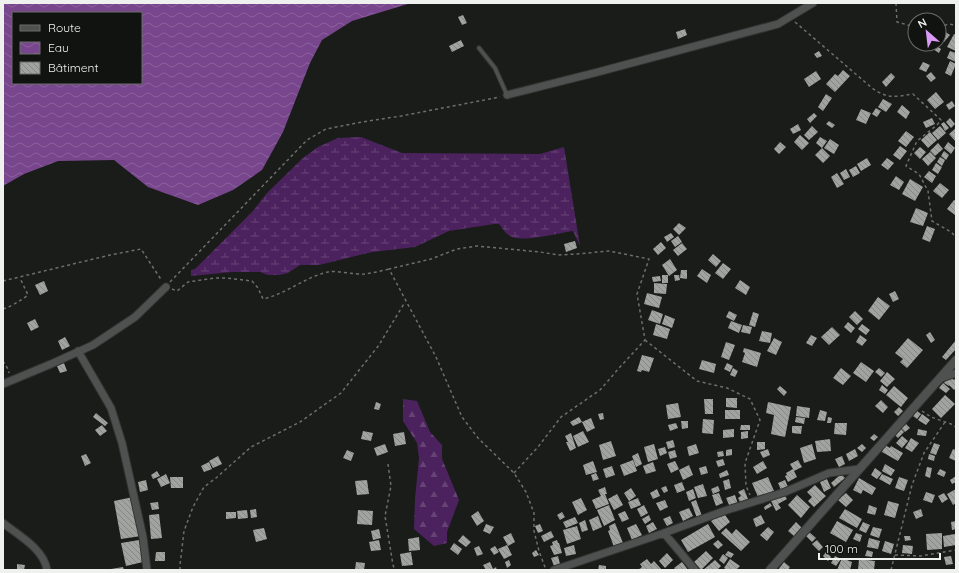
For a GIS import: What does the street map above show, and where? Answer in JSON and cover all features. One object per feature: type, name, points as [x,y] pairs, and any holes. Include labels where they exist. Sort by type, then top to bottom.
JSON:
[{"type":"street","points":[[507,95],[778,24],[813,3]]},
{"type":"street","points":[[3,384],[93,345],[134,317],[166,287]]},
{"type":"street","points":[[78,351],[111,408],[122,443],[143,537],[147,570]]},
{"type":"street","points":[[770,570],[956,360]]},
{"type":"street","points":[[939,379],[956,373]]},
{"type":"street","points":[[554,570],[724,511],[785,492],[829,473],[858,470]]},
{"type":"street","points":[[3,523],[38,550],[46,564],[47,570]]},
{"type":"street","points":[[664,533],[695,570]]},
{"type":"lane","points":[[479,48],[495,68],[507,95]]},
{"type":"path","points":[[896,3],[897,22],[907,25]]},
{"type":"path","points":[[790,17],[882,95],[890,97],[913,94],[941,120],[917,141],[906,166],[919,174],[928,191],[932,221],[952,232],[956,237]]},
{"type":"path","points":[[166,287],[307,140],[326,129],[507,95]]},
{"type":"path","points":[[3,281],[141,249],[166,287],[177,292],[188,282],[226,278],[252,282],[258,288],[263,299],[272,297],[312,276],[330,271],[349,274],[365,274],[431,259],[457,249],[477,246],[558,255],[609,250],[649,259],[637,294],[645,340],[696,381],[727,388],[750,399],[760,420],[745,463],[746,486],[753,502]]},
{"type":"path","points":[[389,269],[436,357],[462,417],[478,438],[514,474],[526,492],[534,513],[534,531],[546,570]]},
{"type":"path","points":[[3,309],[16,304],[28,295],[20,277]]},
{"type":"path","points":[[180,570],[184,530],[193,507],[204,487],[251,447],[300,422],[341,393],[379,345],[406,301]]},
{"type":"path","points":[[514,474],[538,447],[561,417],[600,390],[645,340]]},
{"type":"path","points":[[3,362],[8,369],[11,381]]},
{"type":"path","points":[[915,406],[931,418],[956,427]]},
{"type":"path","points":[[891,570],[912,485],[924,452],[944,422]]},
{"type":"path","points":[[388,464],[392,486],[385,516],[395,570]]},
{"type":"path","points":[[895,555],[921,556],[956,550]]},
{"type":"green space","points":[[361,137],[402,153],[540,154],[564,147],[580,246],[573,231],[531,238],[515,238],[507,234],[499,224],[494,224],[449,231],[415,247],[372,252],[319,265],[300,265],[288,273],[279,275],[268,275],[260,272],[232,272],[191,276],[191,270],[195,269],[253,211],[267,193],[303,158],[318,147],[338,138]]},
{"type":"green space","points":[[403,399],[417,401],[430,432],[442,445],[442,459],[459,500],[447,532],[447,543],[434,546],[414,529],[419,458],[417,443],[403,421]]},
{"type":"water","points":[[3,3],[411,3],[352,21],[322,40],[310,63],[283,132],[262,170],[233,190],[198,205],[148,187],[114,160],[58,161],[24,174],[3,186]]},
{"type":"building","points":[[463,15],[467,23],[462,25],[458,17]]},
{"type":"building","points":[[685,29],[687,35],[678,39],[676,32]]},
{"type":"building","points":[[954,34],[956,35],[956,51],[947,47]]},
{"type":"building","points":[[461,40],[464,46],[452,52],[449,46]]},
{"type":"building","points":[[819,51],[822,56],[817,58],[814,54]]},
{"type":"building","points":[[950,51],[956,53],[956,62],[947,58]]},
{"type":"building","points":[[950,61],[956,64],[951,76],[945,73]]},
{"type":"building","points":[[923,62],[930,65],[926,72],[919,69]]},
{"type":"building","points":[[843,70],[850,76],[835,92],[826,84],[835,74],[838,76]]},
{"type":"building","points":[[816,71],[821,79],[809,87],[804,79]]},
{"type":"building","points":[[931,72],[936,78],[931,82],[926,76]]},
{"type":"building","points":[[891,73],[895,77],[886,87],[882,82]]},
{"type":"building","points":[[936,92],[944,102],[935,109],[927,100]]},
{"type":"building","points":[[826,94],[832,98],[823,111],[818,107]]},
{"type":"building","points":[[883,99],[892,104],[886,112],[878,107]]},
{"type":"building","points":[[952,101],[955,106],[949,110],[946,105]]},
{"type":"building","points":[[902,105],[910,112],[906,119],[897,112]]},
{"type":"building","points":[[876,108],[881,111],[877,117],[872,114]]},
{"type":"building","points":[[861,109],[871,113],[866,124],[856,120]]},
{"type":"building","points":[[814,113],[817,116],[810,123],[807,119]]},
{"type":"building","points":[[932,118],[935,124],[926,128],[923,122]]},
{"type":"building","points":[[950,118],[955,124],[951,128],[946,122]]},
{"type":"building","points":[[829,121],[835,125],[832,128],[826,124]]},
{"type":"building","points":[[944,122],[949,128],[945,131],[941,124]]},
{"type":"building","points":[[798,124],[801,130],[793,134],[790,129]]},
{"type":"building","points":[[812,126],[818,132],[809,140],[804,135]]},
{"type":"building","points":[[940,126],[946,133],[938,140],[932,133]]},
{"type":"building","points":[[956,128],[956,142],[949,134]]},
{"type":"building","points":[[906,131],[914,137],[906,147],[898,141]]},
{"type":"building","points":[[930,132],[937,140],[928,148],[921,140]]},
{"type":"building","points":[[800,135],[809,143],[802,150],[794,142]]},
{"type":"building","points":[[820,137],[827,141],[822,148],[816,143]]},
{"type":"building","points":[[830,139],[839,145],[834,154],[824,148]]},
{"type":"building","points":[[780,142],[786,147],[779,154],[774,149]]},
{"type":"building","points":[[948,142],[955,148],[951,154],[944,148]]},
{"type":"building","points":[[938,143],[943,149],[935,156],[930,151]]},
{"type":"building","points":[[900,146],[907,151],[900,160],[893,155]]},
{"type":"building","points":[[920,147],[926,152],[920,159],[914,153]]},
{"type":"building","points":[[822,148],[830,156],[823,163],[815,155]]},
{"type":"building","points":[[944,151],[949,155],[946,160],[941,156]]},
{"type":"building","points":[[930,152],[936,158],[928,166],[922,159]]},
{"type":"building","points":[[940,157],[945,160],[942,166],[937,162]]},
{"type":"building","points":[[867,158],[871,165],[861,171],[857,164]]},
{"type":"building","points":[[887,158],[894,163],[888,170],[881,165]]},
{"type":"building","points":[[936,163],[942,167],[938,174],[932,170]]},
{"type":"building","points":[[856,166],[860,173],[853,177],[849,170]]},
{"type":"building","points":[[846,169],[850,177],[844,180],[840,173]]},
{"type":"building","points":[[929,171],[936,176],[932,183],[924,177]]},
{"type":"building","points":[[837,173],[844,184],[837,188],[831,177]]},
{"type":"building","points":[[896,176],[904,182],[899,190],[890,185]]},
{"type":"building","points":[[910,179],[923,187],[915,201],[902,194]]},
{"type":"building","points":[[940,183],[949,190],[942,198],[933,191]]},
{"type":"building","points":[[954,200],[956,201],[955,215],[947,209]]},
{"type":"building","points":[[916,208],[928,213],[923,226],[910,222]]},
{"type":"building","points":[[679,223],[686,228],[679,235],[673,229]]},
{"type":"building","points":[[927,226],[935,229],[930,242],[922,239]]},
{"type":"building","points":[[671,233],[674,237],[667,242],[664,237]]},
{"type":"building","points":[[678,236],[682,242],[675,247],[671,241]]},
{"type":"building","points":[[575,241],[577,248],[566,252],[564,244]]},
{"type":"building","points":[[661,242],[666,248],[658,255],[653,249]]},
{"type":"building","points":[[682,243],[687,249],[678,256],[673,250]]},
{"type":"building","points":[[713,254],[721,261],[716,267],[708,260]]},
{"type":"building","points":[[670,259],[677,270],[669,276],[662,265]]},
{"type":"building","points":[[723,263],[731,269],[723,279],[715,273]]},
{"type":"building","points":[[702,269],[711,275],[707,283],[697,276]]},
{"type":"building","points":[[681,270],[687,270],[687,279],[680,278]]},
{"type":"building","points":[[662,275],[668,275],[668,283],[662,283]]},
{"type":"building","points":[[674,275],[679,275],[680,280],[675,281]]},
{"type":"building","points":[[660,276],[661,281],[653,282],[652,277]]},
{"type":"building","points":[[740,280],[750,287],[746,295],[735,288]]},
{"type":"building","points":[[44,281],[48,291],[40,295],[35,285]]},
{"type":"building","points":[[654,283],[667,284],[666,294],[654,293]]},
{"type":"building","points":[[895,291],[899,299],[893,302],[889,294]]},
{"type":"building","points":[[647,293],[662,297],[659,308],[644,304]]},
{"type":"building","points":[[878,297],[890,306],[879,320],[868,311]]},
{"type":"building","points":[[652,310],[663,314],[660,324],[648,320]]},
{"type":"building","points":[[729,311],[737,315],[734,321],[726,317]]},
{"type":"building","points":[[855,311],[863,319],[857,325],[849,317]]},
{"type":"building","points":[[753,312],[759,314],[755,327],[749,325]]},
{"type":"building","points":[[665,315],[675,319],[672,328],[662,324]]},
{"type":"building","points":[[35,319],[39,327],[31,331],[27,323]]},
{"type":"building","points":[[731,321],[742,325],[739,333],[728,328]]},
{"type":"building","points":[[848,322],[855,328],[851,333],[844,327]]},
{"type":"building","points":[[656,324],[670,329],[667,339],[653,335]]},
{"type":"building","points":[[862,324],[870,330],[866,335],[858,329]]},
{"type":"building","points":[[743,325],[752,327],[750,334],[741,332]]},
{"type":"building","points":[[832,327],[840,335],[829,345],[821,337]]},
{"type":"building","points":[[762,331],[772,333],[770,343],[759,341]]},
{"type":"building","points":[[930,332],[935,340],[931,343],[926,335]]},
{"type":"building","points":[[811,335],[817,338],[812,346],[806,343]]},
{"type":"building","points":[[860,335],[867,340],[862,346],[856,342]]},
{"type":"building","points":[[65,337],[70,346],[62,350],[58,341]]},
{"type":"building","points":[[774,338],[782,342],[776,355],[767,351]]},
{"type":"building","points":[[908,338],[923,350],[907,368],[900,362],[903,359],[895,353]]},
{"type":"building","points":[[956,340],[956,349],[946,360],[942,357]]},
{"type":"building","points":[[726,342],[735,345],[729,360],[721,357]]},
{"type":"building","points":[[744,348],[761,353],[757,367],[742,362],[745,353],[743,352]]},
{"type":"building","points":[[642,355],[654,358],[649,372],[642,370],[641,372],[637,371]]},
{"type":"building","points":[[702,360],[716,364],[714,373],[699,369]]},
{"type":"building","points":[[861,362],[874,371],[866,382],[853,373]]},
{"type":"building","points":[[64,363],[67,371],[60,373],[57,366]]},
{"type":"building","points":[[727,363],[733,366],[730,372],[724,369]]},
{"type":"building","points":[[733,368],[738,371],[735,377],[730,375]]},
{"type":"building","points":[[841,368],[851,376],[843,385],[833,378]]},
{"type":"building","points":[[879,368],[885,373],[881,377],[875,372]]},
{"type":"building","points":[[887,372],[895,379],[887,387],[880,381]]},
{"type":"building","points":[[949,376],[954,380],[949,386],[944,383]]},
{"type":"building","points":[[955,379],[956,388],[954,390],[949,385]]},
{"type":"building","points":[[943,383],[950,389],[946,393],[939,388]]},
{"type":"building","points":[[882,385],[888,390],[885,394],[879,390]]},
{"type":"building","points":[[780,386],[787,392],[784,396],[777,389]]},
{"type":"building","points":[[894,386],[908,398],[901,407],[886,395]]},
{"type":"building","points":[[945,395],[955,404],[941,418],[932,409]]},
{"type":"building","points":[[726,398],[737,398],[737,408],[726,407]]},
{"type":"building","points":[[704,399],[713,399],[713,414],[705,414]]},
{"type":"building","points":[[881,400],[888,407],[883,413],[875,406]]},
{"type":"building","points":[[376,402],[381,404],[379,410],[374,409]]},
{"type":"building","points":[[768,402],[791,407],[785,437],[771,434],[774,415],[766,413]]},
{"type":"building","points":[[678,403],[681,417],[668,419],[666,405]]},
{"type":"building","points":[[797,406],[810,408],[809,418],[796,416]]},
{"type":"building","points":[[899,407],[903,411],[898,416],[894,412]]},
{"type":"building","points":[[725,410],[740,410],[740,419],[725,419]]},
{"type":"building","points":[[820,410],[827,412],[825,421],[817,420]]},
{"type":"building","points":[[917,411],[921,414],[917,419],[913,416]]},
{"type":"building","points":[[96,413],[108,423],[105,426],[93,417]]},
{"type":"building","points":[[603,413],[604,419],[600,420],[598,414]]},
{"type":"building","points":[[922,414],[930,420],[926,425],[918,420]]},
{"type":"building","points":[[579,417],[582,422],[573,426],[570,422]]},
{"type":"building","points":[[796,417],[805,418],[804,424],[795,422]]},
{"type":"building","points":[[828,417],[832,418],[831,423],[827,423]]},
{"type":"building","points":[[591,418],[595,428],[587,432],[582,422]]},
{"type":"building","points":[[703,419],[714,420],[713,434],[702,433]]},
{"type":"building","points":[[681,421],[688,421],[688,428],[682,429]]},
{"type":"building","points":[[676,423],[678,428],[670,431],[668,425]]},
{"type":"building","points":[[835,423],[847,423],[846,435],[834,434]]},
{"type":"building","points":[[906,424],[910,428],[905,432],[901,428]]},
{"type":"building","points":[[102,425],[107,431],[100,436],[95,430]]},
{"type":"building","points":[[741,425],[750,425],[750,430],[740,430]]},
{"type":"building","points":[[792,426],[802,426],[801,434],[792,433]]},
{"type":"building","points":[[734,429],[734,437],[723,438],[723,430]]},
{"type":"building","points":[[901,429],[904,432],[898,438],[895,435]]},
{"type":"building","points":[[918,429],[927,431],[926,436],[917,435]]},
{"type":"building","points":[[363,431],[373,433],[371,441],[361,439]]},
{"type":"building","points":[[583,431],[589,442],[578,447],[573,436]]},
{"type":"building","points":[[748,431],[748,438],[741,439],[741,432]]},
{"type":"building","points":[[404,432],[406,444],[395,446],[393,434]]},
{"type":"building","points":[[571,433],[576,448],[570,451],[565,436]]},
{"type":"building","points":[[874,434],[878,437],[874,441],[870,438]]},
{"type":"building","points":[[902,436],[908,441],[902,448],[896,443]]},
{"type":"building","points":[[911,438],[919,443],[912,452],[905,448]]},
{"type":"building","points":[[830,439],[831,451],[817,452],[815,441]]},
{"type":"building","points":[[673,440],[675,447],[668,449],[666,442]]},
{"type":"building","points":[[611,441],[616,456],[603,460],[599,445]]},
{"type":"building","points":[[757,442],[765,442],[765,449],[757,450]]},
{"type":"building","points":[[934,443],[940,445],[936,455],[930,453]]},
{"type":"building","points":[[385,444],[388,452],[377,456],[374,448]]},
{"type":"building","points":[[654,444],[658,459],[648,462],[644,447]]},
{"type":"building","points":[[696,444],[699,453],[689,456],[687,447]]},
{"type":"building","points":[[812,444],[816,459],[804,463],[800,448]]},
{"type":"building","points":[[862,444],[866,448],[862,452],[857,448]]},
{"type":"building","points":[[885,445],[890,448],[891,446],[903,453],[898,461],[882,452]]},
{"type":"building","points":[[665,447],[667,453],[660,456],[658,449]]},
{"type":"building","points":[[732,449],[732,455],[726,456],[726,450]]},
{"type":"building","points":[[768,449],[770,455],[763,458],[760,452]]},
{"type":"building","points":[[855,449],[858,456],[849,461],[846,454]]},
{"type":"building","points":[[953,449],[956,450],[956,461],[949,458]]},
{"type":"building","points":[[347,450],[354,453],[351,461],[343,458]]},
{"type":"building","points":[[675,450],[677,457],[670,459],[668,452]]},
{"type":"building","points":[[723,451],[724,456],[718,457],[717,452]]},
{"type":"building","points":[[638,453],[642,464],[636,467],[632,456]]},
{"type":"building","points":[[86,454],[91,463],[85,466],[81,456]]},
{"type":"building","points":[[929,454],[935,456],[934,461],[928,459]]},
{"type":"building","points":[[218,456],[222,464],[213,468],[209,461]]},
{"type":"building","points":[[842,456],[845,464],[839,467],[835,459]]},
{"type":"building","points":[[723,459],[725,465],[718,467],[716,461]]},
{"type":"building","points":[[633,460],[637,471],[624,476],[620,465]]},
{"type":"building","points":[[798,460],[802,467],[794,471],[797,477],[788,482],[785,476],[787,475],[786,473],[793,469],[790,464]]},
{"type":"building","points":[[593,461],[597,472],[586,475],[583,465]]},
{"type":"building","points":[[675,461],[679,469],[671,473],[667,464]]},
{"type":"building","points":[[763,461],[767,468],[757,474],[753,467]]},
{"type":"building","points":[[209,462],[212,469],[204,472],[201,466]]},
{"type":"building","points":[[653,462],[656,471],[646,474],[643,466]]},
{"type":"building","points":[[885,464],[895,470],[891,476],[882,471]]},
{"type":"building","points":[[689,465],[693,475],[683,480],[679,470]]},
{"type":"building","points":[[612,466],[615,475],[606,478],[603,469]]},
{"type":"building","points":[[706,466],[708,473],[701,475],[699,468]]},
{"type":"building","points":[[927,467],[932,468],[930,478],[925,476]]},
{"type":"building","points":[[875,468],[882,473],[877,479],[871,475]]},
{"type":"building","points":[[940,469],[946,472],[944,477],[937,474]]},
{"type":"building","points":[[727,470],[729,475],[720,478],[719,474]]},
{"type":"building","points":[[157,471],[160,476],[153,479],[151,475]]},
{"type":"building","points":[[596,473],[599,479],[593,481],[591,475]]},
{"type":"building","points":[[166,474],[170,483],[161,487],[157,479]]},
{"type":"building","points":[[841,474],[845,478],[834,487],[831,483]]},
{"type":"building","points":[[882,474],[893,479],[890,485],[879,479]]},
{"type":"building","points":[[956,476],[956,482],[952,484],[950,480]]},
{"type":"building","points":[[170,477],[183,477],[183,488],[171,488]]},
{"type":"building","points":[[768,477],[774,491],[758,497],[752,483]]},
{"type":"building","points":[[899,477],[908,480],[904,491],[895,488]]},
{"type":"building","points":[[859,478],[876,488],[872,495],[863,490],[861,494],[853,490]]},
{"type":"building","points":[[729,479],[731,488],[725,490],[723,481]]},
{"type":"building","points":[[827,479],[831,488],[824,492],[820,482]]},
{"type":"building","points":[[146,480],[148,490],[140,492],[138,482]]},
{"type":"building","points":[[367,480],[369,494],[357,495],[355,481]]},
{"type":"building","points":[[785,480],[788,487],[781,490],[778,483]]},
{"type":"building","points":[[682,482],[685,490],[677,493],[674,485]]},
{"type":"building","points":[[703,484],[707,496],[698,498],[694,487]]},
{"type":"building","points":[[815,485],[826,496],[814,507],[808,501],[812,497],[807,492]]},
{"type":"building","points":[[666,486],[668,491],[664,493],[661,488]]},
{"type":"building","points":[[718,486],[720,491],[713,494],[711,489]]},
{"type":"building","points":[[605,487],[607,494],[605,494],[609,504],[596,509],[592,500],[601,496],[598,490]]},
{"type":"building","points":[[631,488],[636,496],[629,501],[624,493]]},
{"type":"building","points":[[657,489],[660,496],[653,499],[650,493]]},
{"type":"building","points":[[693,489],[696,498],[689,501],[686,492]]},
{"type":"building","points":[[744,489],[748,499],[740,502],[738,498],[741,496],[738,492]]},
{"type":"building","points":[[956,489],[956,503],[953,505],[947,494]]},
{"type":"building","points":[[926,492],[935,495],[932,503],[923,500]]},
{"type":"building","points":[[719,493],[723,503],[716,506],[712,495]]},
{"type":"building","points":[[846,493],[853,500],[846,507],[838,500]]},
{"type":"building","points":[[944,493],[948,499],[942,503],[938,496]]},
{"type":"building","points":[[617,494],[623,505],[614,510],[608,499]]},
{"type":"building","points":[[784,494],[787,499],[778,504],[781,508],[776,511],[771,501]]},
{"type":"building","points":[[735,495],[738,504],[730,507],[726,498]]},
{"type":"building","points":[[797,495],[810,507],[801,518],[788,505]]},
{"type":"building","points":[[133,497],[141,536],[121,539],[114,501]]},
{"type":"building","points":[[581,498],[587,510],[578,515],[572,502]]},
{"type":"building","points":[[638,498],[641,505],[631,509],[628,502]]},
{"type":"building","points":[[665,500],[668,507],[660,511],[656,503]]},
{"type":"building","points":[[696,500],[702,516],[697,518],[691,502]]},
{"type":"building","points":[[888,501],[899,504],[895,518],[884,515]]},
{"type":"building","points":[[158,502],[159,509],[152,510],[150,503]]},
{"type":"building","points":[[770,503],[772,506],[765,510],[764,507]]},
{"type":"building","points":[[609,505],[615,520],[604,526],[597,510]]},
{"type":"building","points":[[644,505],[648,513],[641,517],[637,509]]},
{"type":"building","points":[[869,505],[877,508],[875,515],[867,513]]},
{"type":"building","points":[[689,508],[693,516],[683,521],[679,512]]},
{"type":"building","points":[[256,509],[257,517],[251,518],[250,510]]},
{"type":"building","points":[[845,509],[862,519],[857,528],[839,518]]},
{"type":"building","points":[[921,509],[923,516],[916,519],[913,512]]},
{"type":"building","points":[[247,510],[248,518],[238,519],[237,511]]},
{"type":"building","points":[[358,510],[373,511],[372,525],[357,524]]},
{"type":"building","points":[[478,511],[484,521],[477,526],[471,516]]},
{"type":"building","points":[[625,511],[629,519],[622,522],[618,514]]},
{"type":"building","points":[[226,512],[236,512],[236,518],[226,519]]},
{"type":"building","points":[[562,512],[565,517],[560,520],[557,515]]},
{"type":"building","points":[[723,512],[730,522],[719,531],[711,521]]},
{"type":"building","points":[[159,514],[162,538],[151,539],[149,515]]},
{"type":"building","points":[[649,515],[651,520],[645,524],[642,519]]},
{"type":"building","points":[[761,515],[765,523],[756,527],[753,519]]},
{"type":"building","points":[[598,516],[602,527],[593,531],[589,520]]},
{"type":"building","points":[[670,516],[673,523],[667,526],[663,519]]},
{"type":"building","points":[[575,517],[578,523],[566,528],[563,522]]},
{"type":"building","points":[[585,520],[588,530],[582,532],[579,523]]},
{"type":"building","points":[[837,521],[853,530],[846,542],[830,533]]},
{"type":"building","points":[[956,521],[956,529],[952,530],[951,522]]},
{"type":"building","points":[[653,522],[657,529],[649,533],[646,526]]},
{"type":"building","points":[[796,522],[802,528],[795,537],[788,531]]},
{"type":"building","points":[[863,522],[870,525],[866,533],[859,530]]},
{"type":"building","points":[[615,523],[623,543],[614,547],[608,531],[610,530],[609,526]]},
{"type":"building","points":[[486,524],[494,527],[490,534],[483,531]]},
{"type":"building","points":[[540,524],[543,531],[538,533],[535,526]]},
{"type":"building","points":[[636,524],[642,535],[632,540],[627,528]]},
{"type":"building","points":[[708,524],[715,537],[688,552],[681,540]]},
{"type":"building","points":[[577,526],[581,539],[567,544],[563,530]]},
{"type":"building","points":[[768,527],[774,532],[767,541],[760,535]]},
{"type":"building","points":[[873,527],[882,529],[879,538],[870,535]]},
{"type":"building","points":[[264,528],[267,539],[256,542],[253,530]]},
{"type":"building","points":[[726,528],[732,534],[736,529],[750,542],[741,551],[721,533]]},
{"type":"building","points":[[379,529],[381,538],[373,540],[371,531]]},
{"type":"building","points":[[551,531],[554,537],[544,542],[541,536]]},
{"type":"building","points":[[809,532],[816,538],[812,542],[805,535]]},
{"type":"building","points":[[511,533],[515,542],[508,546],[503,537]]},
{"type":"building","points":[[856,533],[862,535],[860,542],[853,539]]},
{"type":"building","points":[[942,533],[942,549],[927,550],[926,534]]},
{"type":"building","points":[[955,534],[956,545],[944,547],[943,536]]},
{"type":"building","points":[[463,535],[471,542],[466,547],[458,541]]},
{"type":"building","points":[[904,536],[910,536],[911,540],[905,541]]},
{"type":"building","points":[[419,537],[420,550],[409,551],[408,539]]},
{"type":"building","points":[[869,538],[880,541],[878,549],[867,547]]},
{"type":"building","points":[[139,540],[143,562],[126,566],[121,543]]},
{"type":"building","points":[[379,540],[381,550],[371,551],[369,542]]},
{"type":"building","points":[[557,540],[562,553],[554,555],[550,546],[553,545],[552,542]]},
{"type":"building","points":[[718,540],[723,545],[718,549],[713,544]]},
{"type":"building","points":[[817,540],[823,547],[819,551],[812,544]]},
{"type":"building","points":[[885,541],[894,544],[891,554],[882,551]]},
{"type":"building","points":[[454,543],[462,549],[458,555],[450,549]]},
{"type":"building","points":[[507,545],[512,555],[504,559],[498,549]]},
{"type":"building","points":[[574,545],[576,554],[566,556],[564,548]]},
{"type":"building","points":[[903,545],[913,546],[912,554],[902,553]]},
{"type":"building","points":[[479,546],[483,554],[477,556],[474,548]]},
{"type":"building","points":[[495,546],[499,552],[494,555],[490,549]]},
{"type":"building","points":[[536,550],[539,555],[534,557],[532,553]]},
{"type":"building","points":[[867,550],[873,552],[872,557],[865,556]]},
{"type":"building","points":[[706,551],[713,558],[701,570],[694,562]]},
{"type":"building","points":[[728,551],[734,554],[731,558],[725,555]]},
{"type":"building","points":[[156,552],[165,552],[165,561],[155,561]]},
{"type":"building","points":[[411,552],[413,565],[402,566],[400,554]]},
{"type":"building","points":[[826,552],[831,557],[828,561],[823,556]]},
{"type":"building","points":[[667,553],[673,560],[665,568],[659,561]]},
{"type":"building","points":[[723,554],[728,558],[724,564],[719,560]]},
{"type":"building","points":[[558,556],[560,564],[554,566],[551,558]]},
{"type":"building","points":[[835,556],[841,559],[836,566],[831,563]]},
{"type":"building","points":[[951,556],[953,564],[946,565],[944,557]]},
{"type":"building","points":[[842,558],[852,562],[850,570],[837,570]]},
{"type":"building","points":[[647,559],[651,564],[654,561],[662,570],[638,570],[642,567],[640,564]]},
{"type":"building","points":[[730,559],[740,566],[736,570],[727,570],[724,568]]},
{"type":"building","points":[[859,559],[875,561],[874,570],[858,570]]},
{"type":"building","points":[[509,560],[511,565],[507,568],[505,562]]},
{"type":"building","points":[[715,560],[721,566],[717,570],[703,570]]},
{"type":"building","points":[[356,562],[365,563],[364,570],[355,570]]},
{"type":"building","points":[[490,562],[493,569],[496,567],[497,570],[486,570],[483,565]]},
{"type":"building","points":[[682,562],[688,570],[676,570],[674,568]]},
{"type":"building","points":[[784,562],[790,567],[788,570],[778,570]]},
{"type":"building","points":[[17,564],[25,565],[24,570],[17,570]]},
{"type":"building","points":[[599,565],[606,566],[606,570],[598,570]]},
{"type":"building","points":[[123,567],[124,570],[111,570],[111,569]]}]
